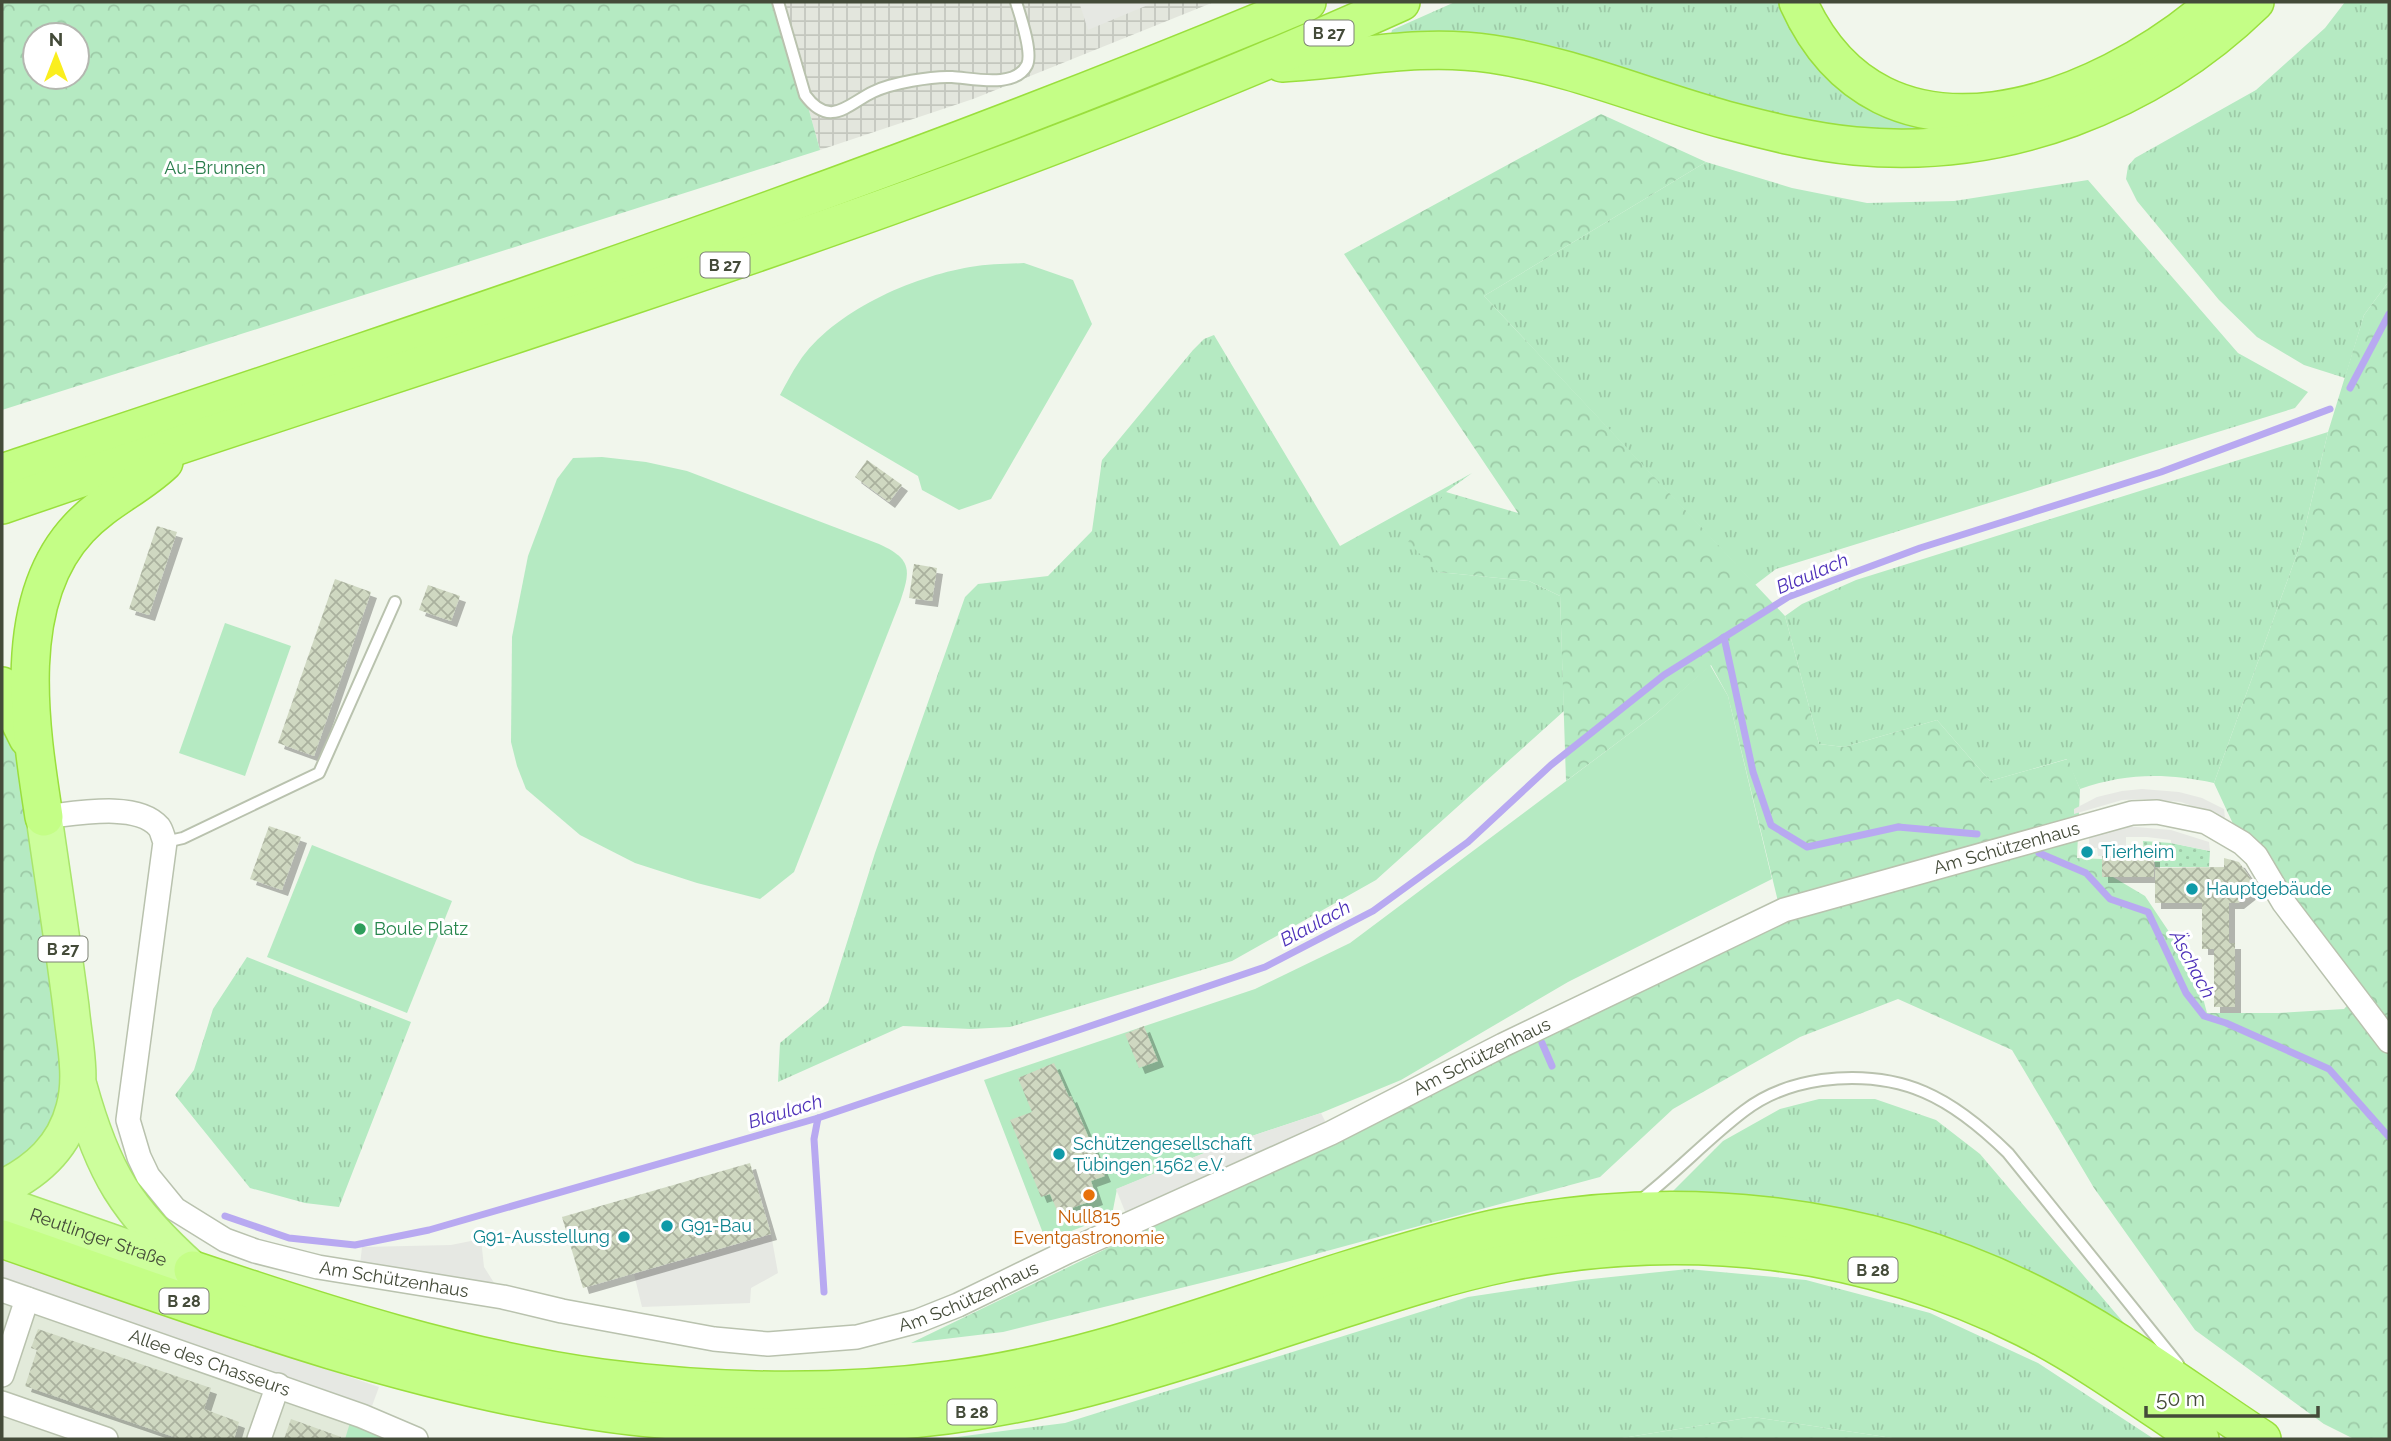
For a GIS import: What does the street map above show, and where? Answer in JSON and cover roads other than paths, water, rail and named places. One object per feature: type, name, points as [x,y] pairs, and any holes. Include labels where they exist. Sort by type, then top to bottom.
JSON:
[{"type":"highway","name":"B 27","points":[[2,473],[400,339],[860,178],[991,130],[1307,2]]},
{"type":"highway","name":"B 27","points":[[2,505],[758,253],[993,168],[1256,64],[1401,2]]},
{"type":"highway","points":[[1798,2],[1811,30],[1830,56],[1868,88],[1888,99],[1920,110],[1968,114],[2005,110],[2041,101],[2105,75],[2176,34],[2216,2]]},
{"type":"highway","points":[[1256,64],[1331,60],[1406,50],[1492,54],[1581,75],[1769,131],[1853,146],[1932,147],[1973,143],[2022,133],[2094,109],[2151,82],[2184,61],[2255,2]]},
{"type":"highway","points":[[44,817],[34,751],[32,644],[39,599],[48,573],[78,529],[122,491],[150,475],[185,443]]},
{"type":"highway","points":[[2,686],[34,751]]},
{"type":"highway","name":"B 28","points":[[193,1270],[378,1329],[538,1367],[598,1377],[714,1389],[833,1389],[951,1380],[1056,1361],[1455,1238],[1533,1222],[1626,1211],[1752,1213],[1810,1220],[1871,1233],[1983,1270],[2046,1300],[2137,1355],[2208,1424]]},
{"type":"highway","name":"B 28","points":[[2,1239],[315,1345],[421,1376],[587,1410],[710,1423],[771,1425],[893,1420],[956,1414],[1015,1404],[1138,1374],[1416,1286],[1506,1263],[1607,1248],[1668,1244],[1725,1246],[1792,1252],[1853,1264],[1914,1281],[2026,1329],[2208,1424],[2262,1439]]},
{"type":"main road","name":"B 27","points":[[44,817],[66,968],[78,1083],[91,1128],[122,1194],[140,1219],[193,1270]]},
{"type":"main road","name":"B 27","points":[[2,1188],[27,1175],[54,1150],[74,1110],[78,1083]]},
{"type":"main road","name":"Reutlinger Straße","points":[[2,1204],[193,1270]]},
{"type":"street","points":[[44,817],[126,812],[146,818],[160,828],[165,842]]},
{"type":"street","name":"Am Schützenhaus","points":[[165,842],[128,1120],[139,1157],[148,1175],[175,1209],[225,1240],[318,1267],[503,1297],[562,1311],[714,1339],[768,1344],[857,1337],[918,1321],[958,1305],[1067,1252],[1331,1133],[1503,1045],[1784,910],[2133,813],[2157,812],[2206,822],[2242,843],[2256,856],[2284,902],[2389,1041]]},
{"type":"street","name":"Allee des Chasseurs","points":[[2,1290],[278,1385],[416,1439]]},
{"type":"street","points":[[2,1375],[27,1299]]},
{"type":"street","points":[[259,1439],[278,1385]]},
{"type":"street","points":[[2,1403],[106,1439]]},
{"type":"lane","points":[[778,2],[805,95],[819,109],[832,111],[846,109],[874,91],[917,81],[953,77],[970,81],[1004,80],[1016,75],[1027,65],[1028,54],[1016,2]]},
{"type":"lane","points":[[165,842],[183,838],[319,773],[395,602]]},
{"type":"lane","points":[[1626,1211],[1745,1110],[1773,1093],[1808,1082],[1847,1077],[1880,1079],[1914,1087],[1948,1104],[1979,1125],[2008,1153],[2148,1329],[2208,1424]]},
{"type":"waterway","name":"Blaulach","points":[[2350,388],[2389,314]]},
{"type":"waterway","name":"Blaulach","points":[[225,1216],[289,1238],[355,1245],[429,1230],[818,1118],[1265,967],[1373,911],[1468,842],[1551,765],[1664,675],[1788,597],[1920,548],[2161,472],[2330,409]]},
{"type":"waterway","name":"Äschach","points":[[1724,637],[1753,772],[1771,825],[1807,847],[1898,827],[1977,834]]},
{"type":"waterway","name":"Äschach","points":[[2039,853],[2086,873],[2110,899],[2148,912],[2186,993],[2204,1016],[2226,1023],[2329,1069],[2389,1137]]},
{"type":"waterway","points":[[1542,1043],[1552,1066]]},
{"type":"waterway","points":[[818,1118],[814,1139],[824,1292]]},
{"type":"place","name":"Tierheim","points":[[2087,852]]},
{"type":"place","name":"Hauptgebäude","points":[[2192,889]]},
{"type":"place","name":"Boule Platz","points":[[360,929]]},
{"type":"place","name":"Schützengesellschaft Tübingen 1562 e.V.","points":[[1059,1154]]},
{"type":"place","name":"Null815 Eventgastronomie","points":[[1089,1195]]},
{"type":"place","name":"G91-Bau","points":[[667,1226]]},
{"type":"place","name":"G91-Ausstellung","points":[[624,1237]]},
{"type":"park label","name":"Au-Brunnen","points":[[215,168]]}]
